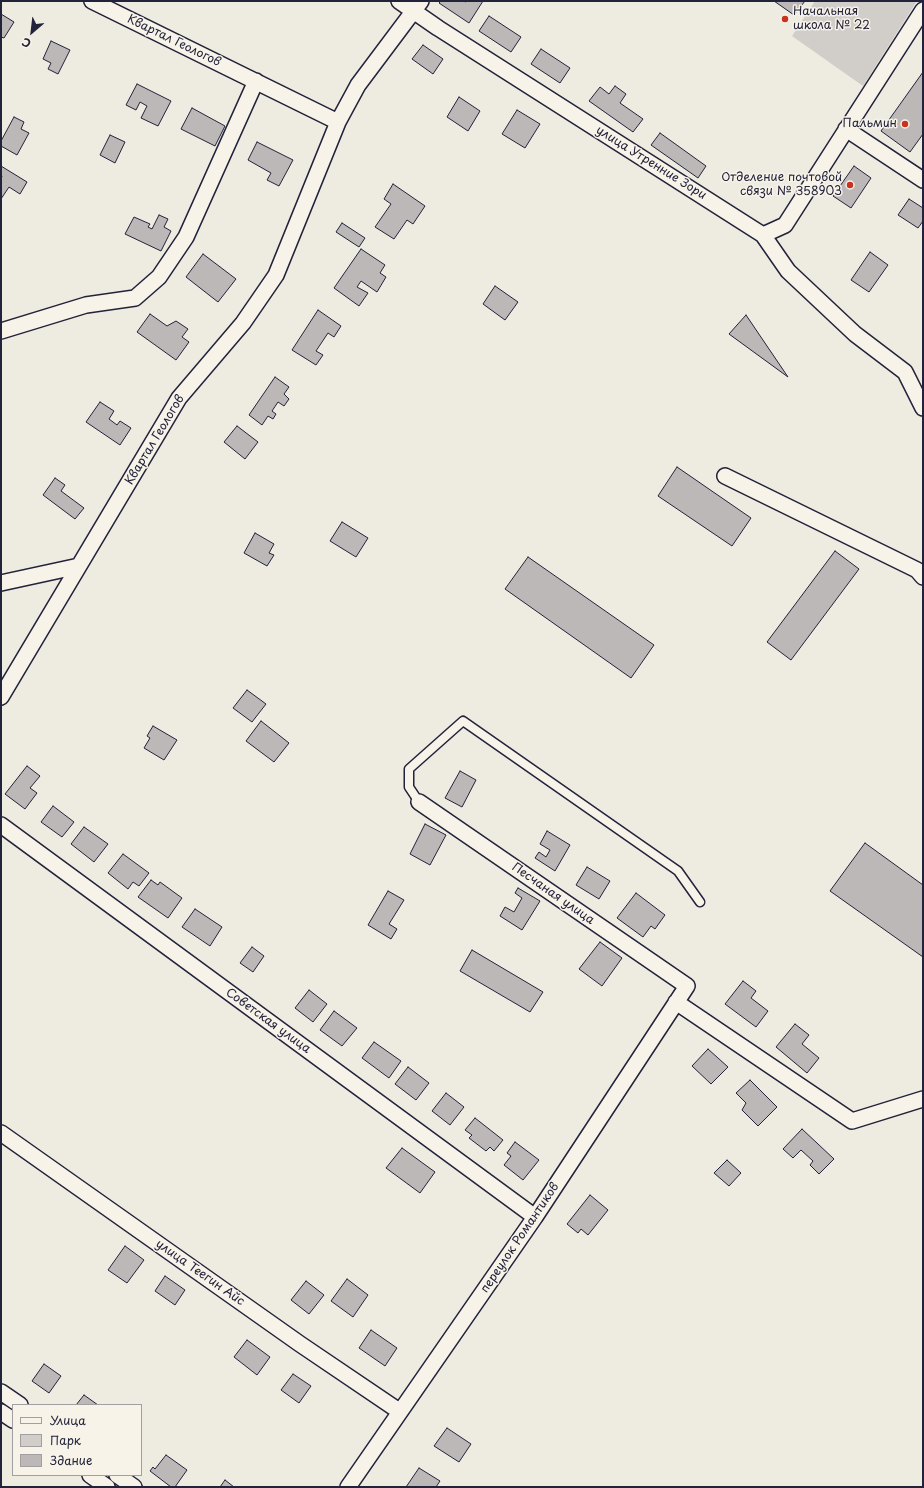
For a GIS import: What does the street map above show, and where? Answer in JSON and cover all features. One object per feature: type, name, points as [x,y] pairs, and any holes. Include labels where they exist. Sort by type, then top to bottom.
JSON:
[{"type":"street","name":"Квартал Геологов","points":[[92,1],[338,122]]},
{"type":"street","name":"улица Утренние Зори","points":[[398,1],[418,6],[763,235],[788,271],[855,334],[905,372],[923,408]]},
{"type":"street","name":"Квартал Геологов","points":[[1,697],[179,398],[243,323],[276,275],[338,122],[358,85],[418,6]]},
{"type":"street","points":[[763,235],[785,225],[923,10]]},
{"type":"street","points":[[1,331],[86,305],[135,298],[159,277],[186,237],[256,82]]},
{"type":"street","points":[[846,128],[923,180]]},
{"type":"street","points":[[725,476],[920,574]]},
{"type":"street","points":[[1,583],[79,566]]},
{"type":"street","name":"Песчаная улица","points":[[419,802],[687,986]]},
{"type":"street","name":"Советская улица","points":[[1,824],[535,1216]]},
{"type":"street","name":"переулок Романтиков","points":[[348,1487],[535,1216],[687,986]]},
{"type":"street","points":[[676,1002],[852,1121],[923,1099]]},
{"type":"street","name":"улица Теегин Айс","points":[[1,1133],[300,1344],[400,1411]]},
{"type":"street","points":[[1,1392],[19,1404]]},
{"type":"street","points":[[1,1412],[12,1419]]},
{"type":"street","points":[[91,1476],[107,1487]]},
{"type":"street","points":[[118,1476],[134,1487]]},
{"type":"lane","points":[[419,802],[409,787],[409,769],[463,721],[678,871],[700,902]]},
{"type":"green space","points":[[815,1],[917,1],[863,86],[792,36]]},
{"type":"building","points":[[441,1],[483,1],[469,23],[439,3]]},
{"type":"building","points":[[774,1],[805,1],[794,15]]},
{"type":"building","points":[[1,14],[14,22],[4,38],[1,37]]},
{"type":"building","points":[[489,16],[521,37],[511,52],[479,31]]},
{"type":"building","points":[[51,41],[70,50],[58,74],[48,69],[51,63],[43,59]]},
{"type":"building","points":[[423,45],[443,59],[433,74],[412,59]]},
{"type":"building","points":[[541,49],[570,68],[560,83],[531,64]]},
{"type":"building","points":[[923,72],[923,134],[910,152],[881,131]]},
{"type":"building","points":[[137,84],[171,101],[158,126],[141,118],[147,106],[140,102],[136,110],[126,105]]},
{"type":"building","points":[[615,86],[626,94],[620,103],[643,119],[633,132],[589,101],[600,87],[609,94]]},
{"type":"building","points":[[459,97],[480,111],[468,131],[447,117]]},
{"type":"building","points":[[192,108],[225,126],[215,146],[181,129]]},
{"type":"building","points":[[517,110],[540,124],[525,148],[502,134]]},
{"type":"building","points":[[14,117],[24,122],[21,129],[29,133],[17,155],[1,146],[1,141]]},
{"type":"building","points":[[660,133],[706,166],[698,178],[651,145]]},
{"type":"building","points":[[110,135],[125,142],[115,163],[100,155]]},
{"type":"building","points":[[257,142],[293,160],[279,186],[267,180],[271,173],[248,160]]},
{"type":"building","points":[[1,166],[27,182],[20,194],[9,187],[1,199]]},
{"type":"building","points":[[854,166],[871,178],[851,208],[833,196]]},
{"type":"building","points":[[393,184],[425,206],[413,224],[407,220],[394,239],[375,227],[391,204],[384,199]]},
{"type":"building","points":[[909,199],[923,208],[923,221],[918,228],[898,215]]},
{"type":"building","points":[[159,215],[168,219],[164,227],[171,231],[161,251],[125,234],[134,217],[150,224],[148,227],[152,229]]},
{"type":"building","points":[[342,223],[365,238],[359,247],[336,232]]},
{"type":"building","points":[[361,249],[385,265],[380,273],[386,277],[377,292],[361,281],[357,287],[368,293],[359,306],[334,288]]},
{"type":"building","points":[[870,252],[888,265],[869,292],[851,280]]},
{"type":"building","points":[[203,254],[236,279],[218,302],[186,277]]},
{"type":"building","points":[[495,286],[518,302],[505,320],[483,304]]},
{"type":"building","points":[[318,310],[341,326],[334,337],[328,333],[316,351],[323,355],[316,365],[292,350]]},
{"type":"building","points":[[150,314],[167,326],[176,321],[188,329],[182,337],[189,342],[176,360],[137,332]]},
{"type":"building","points":[[746,315],[788,377],[729,334]]},
{"type":"building","points":[[275,377],[289,387],[284,394],[289,399],[284,406],[278,402],[272,411],[276,414],[273,419],[268,416],[262,425],[249,415]]},
{"type":"building","points":[[100,402],[114,411],[109,419],[117,425],[120,421],[131,428],[120,445],[86,422]]},
{"type":"building","points":[[237,426],[258,442],[245,459],[224,442]]},
{"type":"building","points":[[677,467],[751,518],[732,546],[658,496]]},
{"type":"building","points":[[55,478],[65,485],[61,491],[84,508],[75,519],[43,495]]},
{"type":"building","points":[[342,522],[368,538],[356,557],[330,541]]},
{"type":"building","points":[[255,533],[274,544],[269,553],[274,555],[267,566],[244,553]]},
{"type":"building","points":[[835,551],[859,569],[791,660],[767,642]]},
{"type":"building","points":[[528,557],[654,645],[631,678],[505,589]]},
{"type":"building","points":[[247,690],[266,704],[252,722],[233,708]]},
{"type":"building","points":[[261,721],[289,743],[274,762],[246,741]]},
{"type":"building","points":[[153,726],[177,740],[164,760],[144,748],[150,738],[147,736]]},
{"type":"building","points":[[27,766],[40,776],[30,788],[37,793],[25,809],[5,794]]},
{"type":"building","points":[[460,771],[476,780],[462,807],[445,798]]},
{"type":"building","points":[[53,806],[74,822],[62,837],[41,822]]},
{"type":"building","points":[[425,824],[446,835],[430,865],[410,854]]},
{"type":"building","points":[[84,827],[108,844],[94,862],[71,844]]},
{"type":"building","points":[[547,831],[570,845],[555,871],[535,858],[539,852],[546,857],[550,850],[540,844]]},
{"type":"building","points":[[865,843],[923,885],[923,957],[830,891]]},
{"type":"building","points":[[123,854],[149,873],[139,886],[133,882],[128,889],[108,873]]},
{"type":"building","points":[[587,867],[610,881],[599,899],[576,885]]},
{"type":"building","points":[[151,880],[158,885],[160,882],[182,898],[168,918],[138,897]]},
{"type":"building","points":[[518,888],[540,901],[522,930],[500,916],[505,907],[514,912],[522,898],[515,893]]},
{"type":"building","points":[[388,891],[404,900],[389,924],[397,929],[391,939],[368,925]]},
{"type":"building","points":[[636,893],[665,915],[655,929],[651,926],[643,937],[617,918]]},
{"type":"building","points":[[195,909],[222,927],[210,946],[182,927]]},
{"type":"building","points":[[600,942],[622,958],[602,986],[579,969]]},
{"type":"building","points":[[252,947],[264,956],[253,972],[240,963]]},
{"type":"building","points":[[472,950],[543,992],[530,1012],[460,971]]},
{"type":"building","points":[[743,981],[756,991],[751,998],[768,1011],[756,1027],[725,1004]]},
{"type":"building","points":[[309,990],[327,1004],[313,1022],[295,1008]]},
{"type":"building","points":[[334,1011],[357,1028],[342,1046],[320,1030]]},
{"type":"building","points":[[795,1024],[809,1035],[802,1044],[819,1058],[807,1073],[776,1047]]},
{"type":"building","points":[[374,1042],[401,1061],[389,1078],[362,1058]]},
{"type":"building","points":[[708,1049],[728,1067],[711,1084],[692,1066]]},
{"type":"building","points":[[408,1067],[429,1083],[416,1100],[395,1084]]},
{"type":"building","points":[[750,1080],[777,1107],[758,1126],[742,1110],[746,1103],[736,1093]]},
{"type":"building","points":[[446,1093],[464,1107],[450,1125],[432,1111]]},
{"type":"building","points":[[475,1118],[503,1140],[494,1151],[490,1147],[486,1151],[469,1138],[472,1135],[465,1130]]},
{"type":"building","points":[[802,1129],[834,1159],[819,1174],[810,1165],[813,1161],[801,1150],[793,1158],[783,1149]]},
{"type":"building","points":[[515,1142],[539,1160],[523,1180],[504,1165],[511,1156],[507,1153]]},
{"type":"building","points":[[402,1148],[435,1172],[420,1193],[386,1168]]},
{"type":"building","points":[[727,1160],[741,1173],[729,1186],[714,1173]]},
{"type":"building","points":[[590,1195],[608,1210],[588,1235],[581,1229],[578,1233],[567,1224]]},
{"type":"building","points":[[125,1246],[144,1260],[127,1283],[108,1270]]},
{"type":"building","points":[[165,1276],[185,1290],[175,1305],[155,1291]]},
{"type":"building","points":[[347,1279],[368,1295],[353,1317],[331,1301]]},
{"type":"building","points":[[306,1281],[324,1295],[309,1314],[291,1300]]},
{"type":"building","points":[[371,1330],[397,1348],[385,1366],[359,1348]]},
{"type":"building","points":[[247,1340],[270,1357],[257,1375],[234,1357]]},
{"type":"building","points":[[44,1364],[61,1376],[49,1393],[32,1381]]},
{"type":"building","points":[[293,1374],[311,1386],[299,1403],[281,1390]]},
{"type":"building","points":[[84,1395],[97,1404],[77,1404]]},
{"type":"building","points":[[447,1428],[471,1444],[459,1462],[434,1446]]},
{"type":"building","points":[[166,1455],[187,1470],[175,1487],[171,1487],[150,1471],[153,1467],[155,1469]]},
{"type":"building","points":[[419,1468],[440,1481],[436,1487],[406,1487]]},
{"type":"building","points":[[225,1480],[234,1487],[220,1487]]},
{"type":"place","name":"Начальная школа № 22","points":[[785,19]]},
{"type":"place","name":"Пальмин","points":[[905,124]]},
{"type":"place","name":"Отделение почтовой связи № 358903","points":[[850,185]]}]
